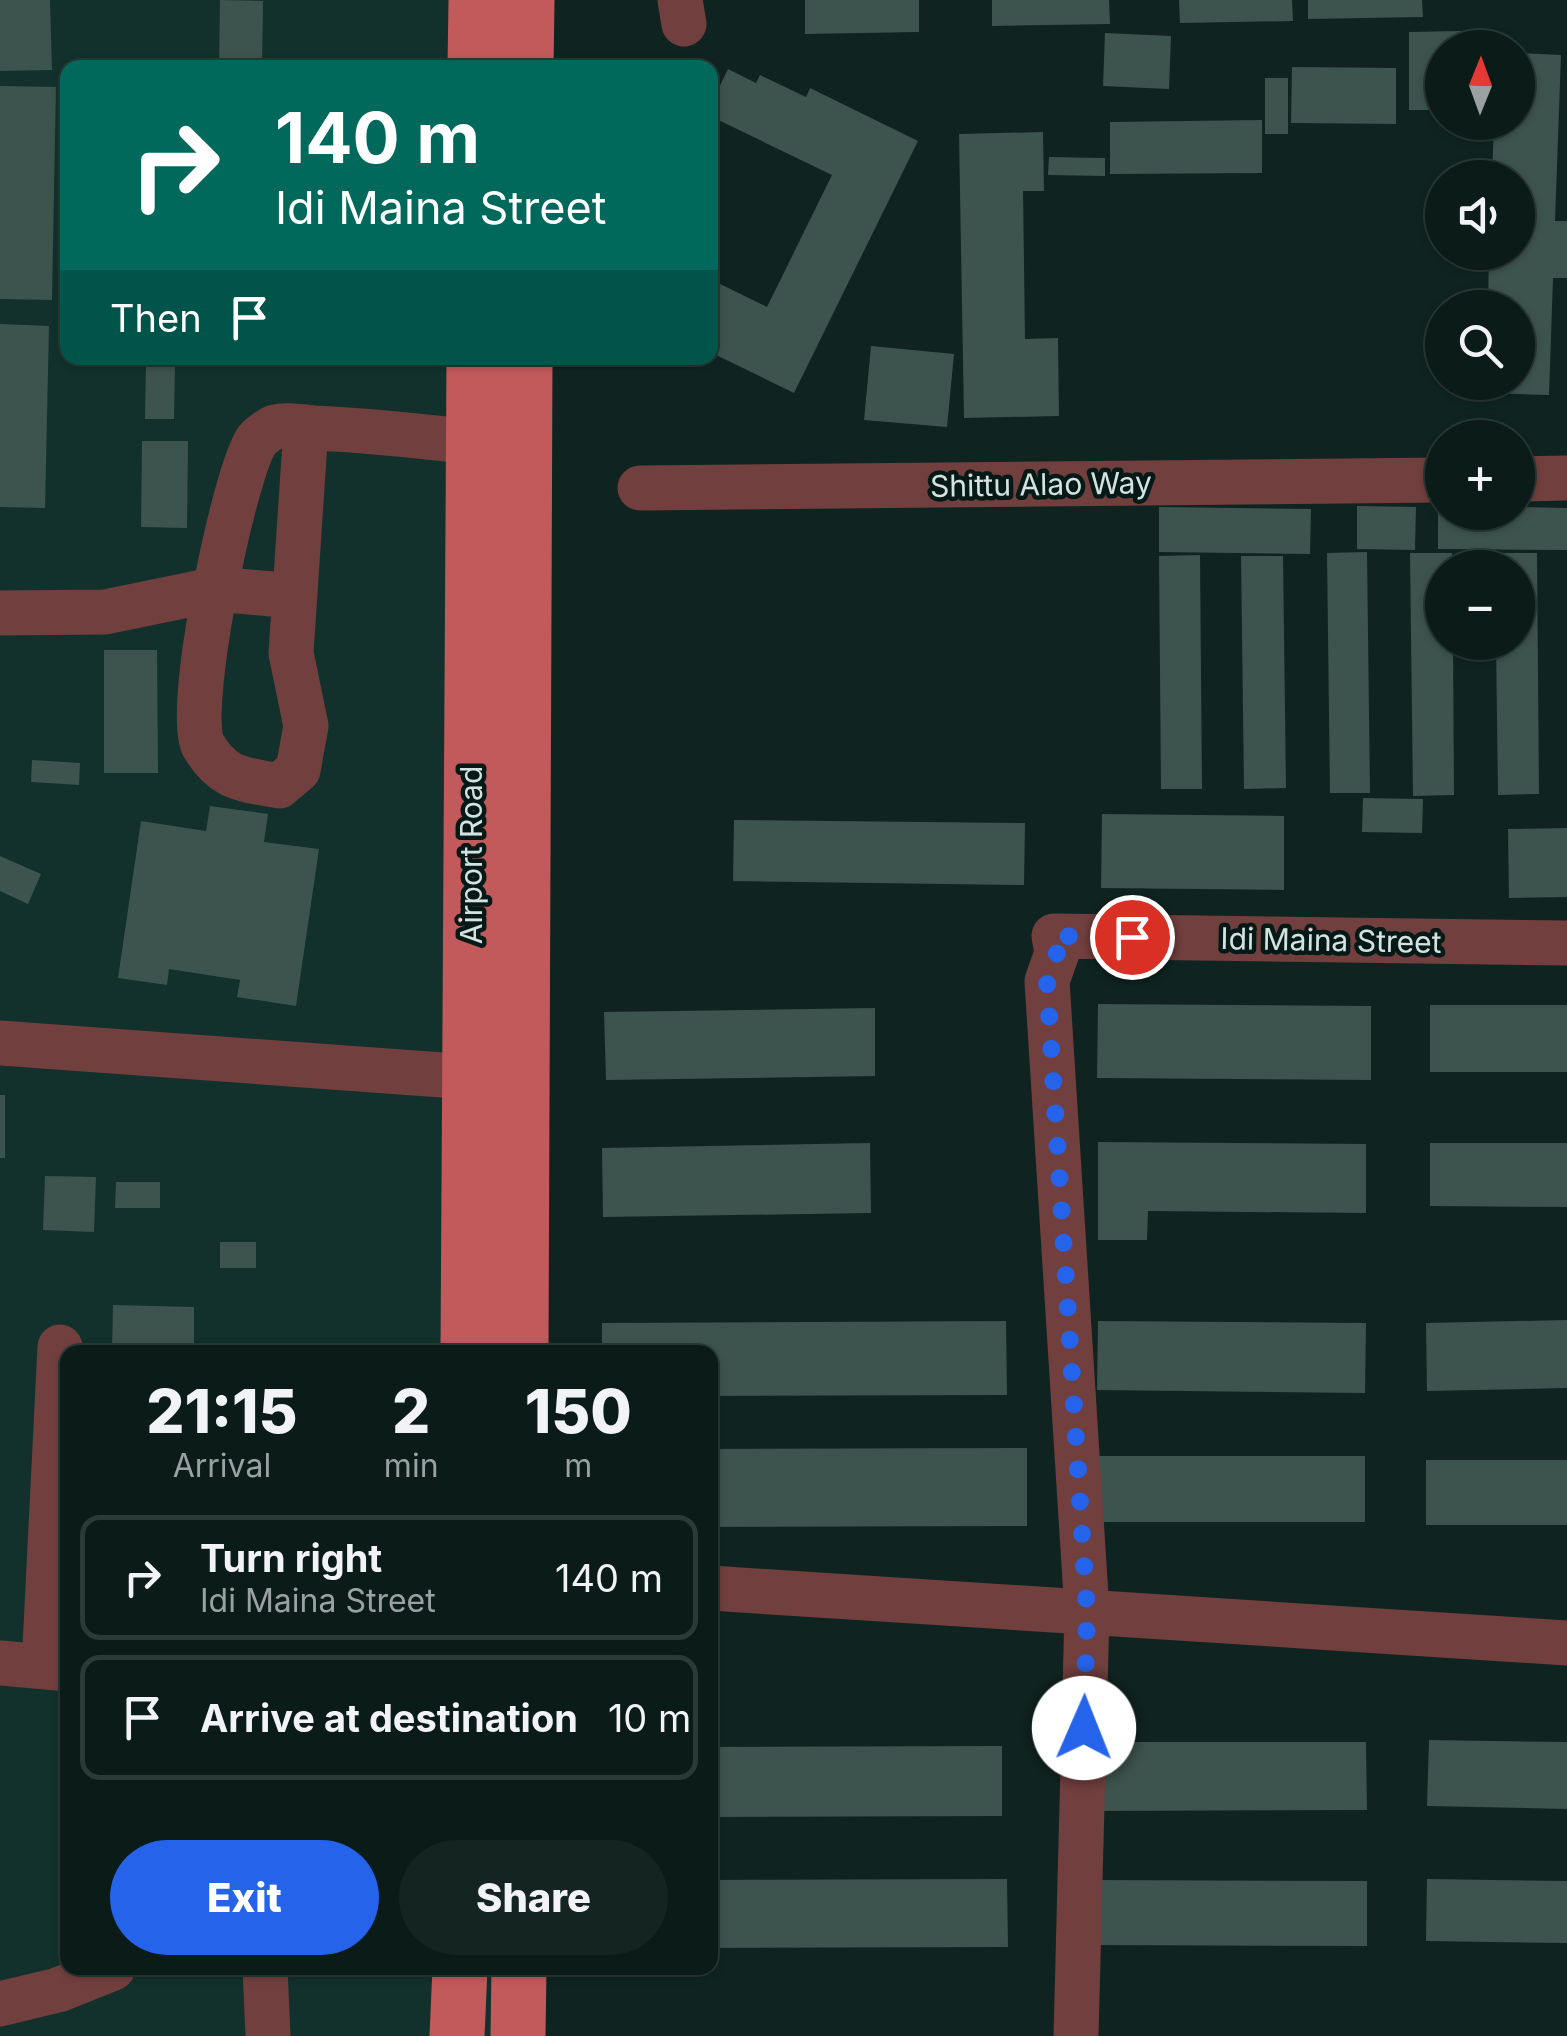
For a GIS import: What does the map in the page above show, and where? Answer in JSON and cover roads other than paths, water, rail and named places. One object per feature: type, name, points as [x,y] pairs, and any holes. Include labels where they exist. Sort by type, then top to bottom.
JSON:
[{"type":"main road","points":[[475,60],[476,0]]},
{"type":"main road","points":[[526,60],[527,0]]},
{"type":"main road","name":"Airport Road","points":[[468,1345],[474,365]]},
{"type":"main road","name":"Airport Road","points":[[521,1345],[525,365]]},
{"type":"main road","points":[[458,2036],[460,1975]]},
{"type":"main road","points":[[518,2036],[519,1975]]},
{"type":"lane","points":[[306,428],[290,653],[306,726],[298,770],[279,786],[228,775],[202,743],[196,714],[200,664],[229,531],[258,440],[274,427],[306,428],[358,430],[473,442]]},
{"type":"lane","points":[[1535,479],[1567,478]]},
{"type":"lane","name":"Shittu Alao Way","points":[[640,488],[1425,480]]},
{"type":"lane","points":[[0,613],[105,612],[217,589],[294,596]]},
{"type":"lane","name":"Idi Maina Street","points":[[1087,1612],[1047,981],[1057,953],[1054,936],[1567,942]]},
{"type":"lane","points":[[0,1043],[470,1078]]},
{"type":"lane","points":[[0,1663],[56,1668],[60,1346]]},
{"type":"lane","points":[[718,1589],[1567,1643]]},
{"type":"lane","points":[[1076,2036],[1087,1612]]},
{"type":"lane","points":[[0,2004],[58,1990],[96,1975]]},
{"type":"lane","points":[[264,1975],[268,2036]]}]
